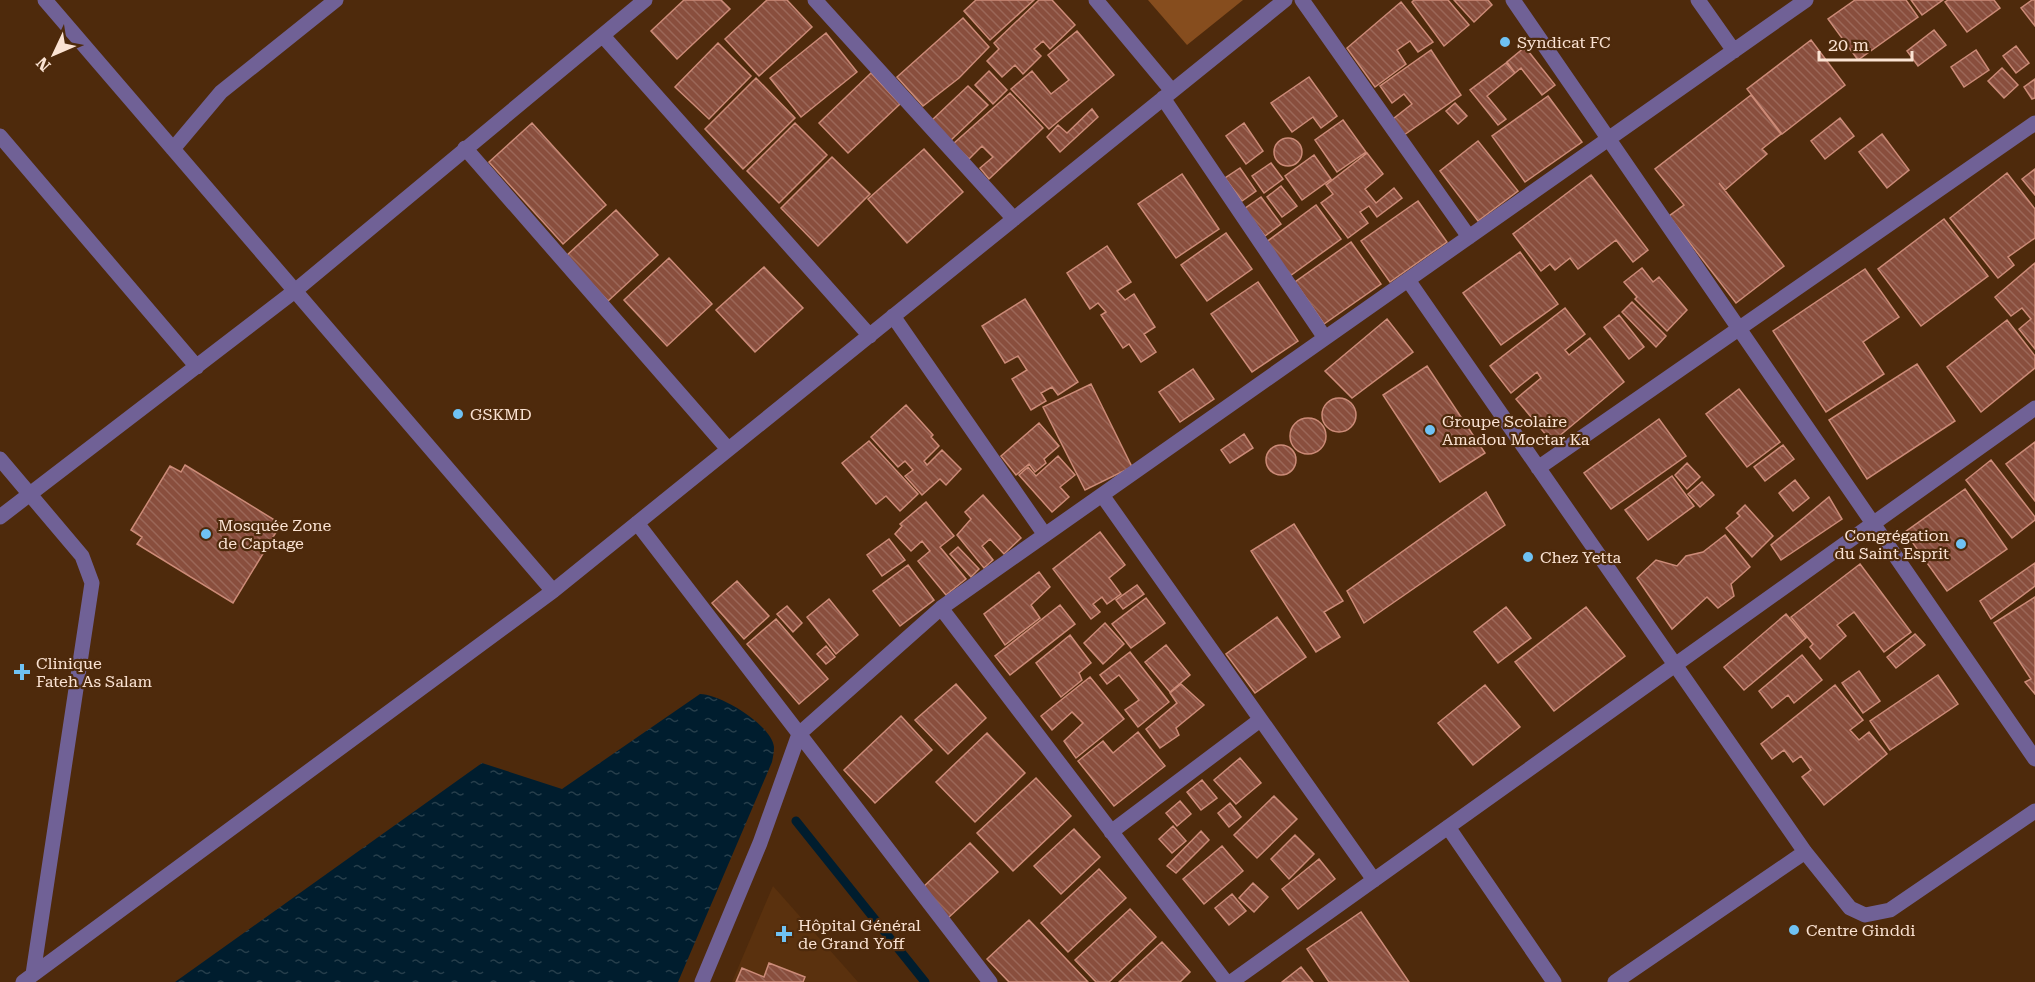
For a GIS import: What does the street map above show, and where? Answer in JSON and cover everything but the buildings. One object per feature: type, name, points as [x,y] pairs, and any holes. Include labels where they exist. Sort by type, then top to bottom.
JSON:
[{"type":"street","points":[[45,0],[553,591]]},
{"type":"street","points":[[173,148],[221,92],[336,0]]},
{"type":"street","points":[[0,516],[296,290],[465,147],[645,0]]},
{"type":"street","points":[[815,0],[1014,219]]},
{"type":"street","points":[[1096,0],[1168,95],[1325,338]]},
{"type":"street","points":[[28,978],[553,591],[1285,0]]},
{"type":"street","points":[[1302,0],[1469,237]]},
{"type":"street","points":[[1513,0],[2035,759]]},
{"type":"street","points":[[1698,0],[1734,51]]},
{"type":"street","points":[[702,982],[760,843],[799,734],[941,608],[1806,0]]},
{"type":"street","points":[[603,36],[870,336]]},
{"type":"street","points":[[1538,468],[2035,123]]},
{"type":"street","points":[[0,136],[197,367]]},
{"type":"street","points":[[465,147],[728,449]]},
{"type":"street","points":[[1408,280],[1805,852],[1850,908],[1865,915],[1890,910],[2035,811]]},
{"type":"street","points":[[893,316],[1045,536]]},
{"type":"street","points":[[1231,982],[2035,408]]},
{"type":"street","points":[[0,459],[82,556],[92,583],[28,978]]},
{"type":"street","points":[[1102,495],[1374,880]]},
{"type":"street","points":[[637,523],[990,982]]},
{"type":"street","points":[[941,608],[1226,982]]},
{"type":"street","points":[[1111,832],[1260,720]]},
{"type":"street","points":[[1448,827],[1554,982]]},
{"type":"street","points":[[1615,982],[1805,852]]},
{"type":"shaded area","points":[[1148,0],[1243,0],[1187,45]]},
{"type":"shaded area","name":"Hôpital Général de Grand Yoff","points":[[773,886],[858,982],[732,982]]},
{"type":"water","points":[[700,694],[720,699],[744,712],[771,738],[774,751],[772,762],[678,982],[175,982],[482,763],[562,789]]},
{"type":"waterway","points":[[796,821],[925,982]]},
{"type":"place","name":"Syndicat FC","points":[[1505,42]]},
{"type":"place","name":"GSKMD","points":[[458,414]]},
{"type":"place","name":"Groupe Scolaire Amadou Moctar Ka","points":[[1430,430]]},
{"type":"place","name":"Mosquée Zone de Captage","points":[[206,534]]},
{"type":"place","name":"Congrégation du Saint Esprit","points":[[1961,544]]},
{"type":"place","name":"Chez Yetta","points":[[1528,557]]},
{"type":"place","name":"Clinique Fateh As Salam","points":[[22,672]]},
{"type":"place","name":"Centre Ginddi","points":[[1794,930]]},
{"type":"place","name":"Hôpital Général de Grand Yoff","points":[[784,934]]}]
